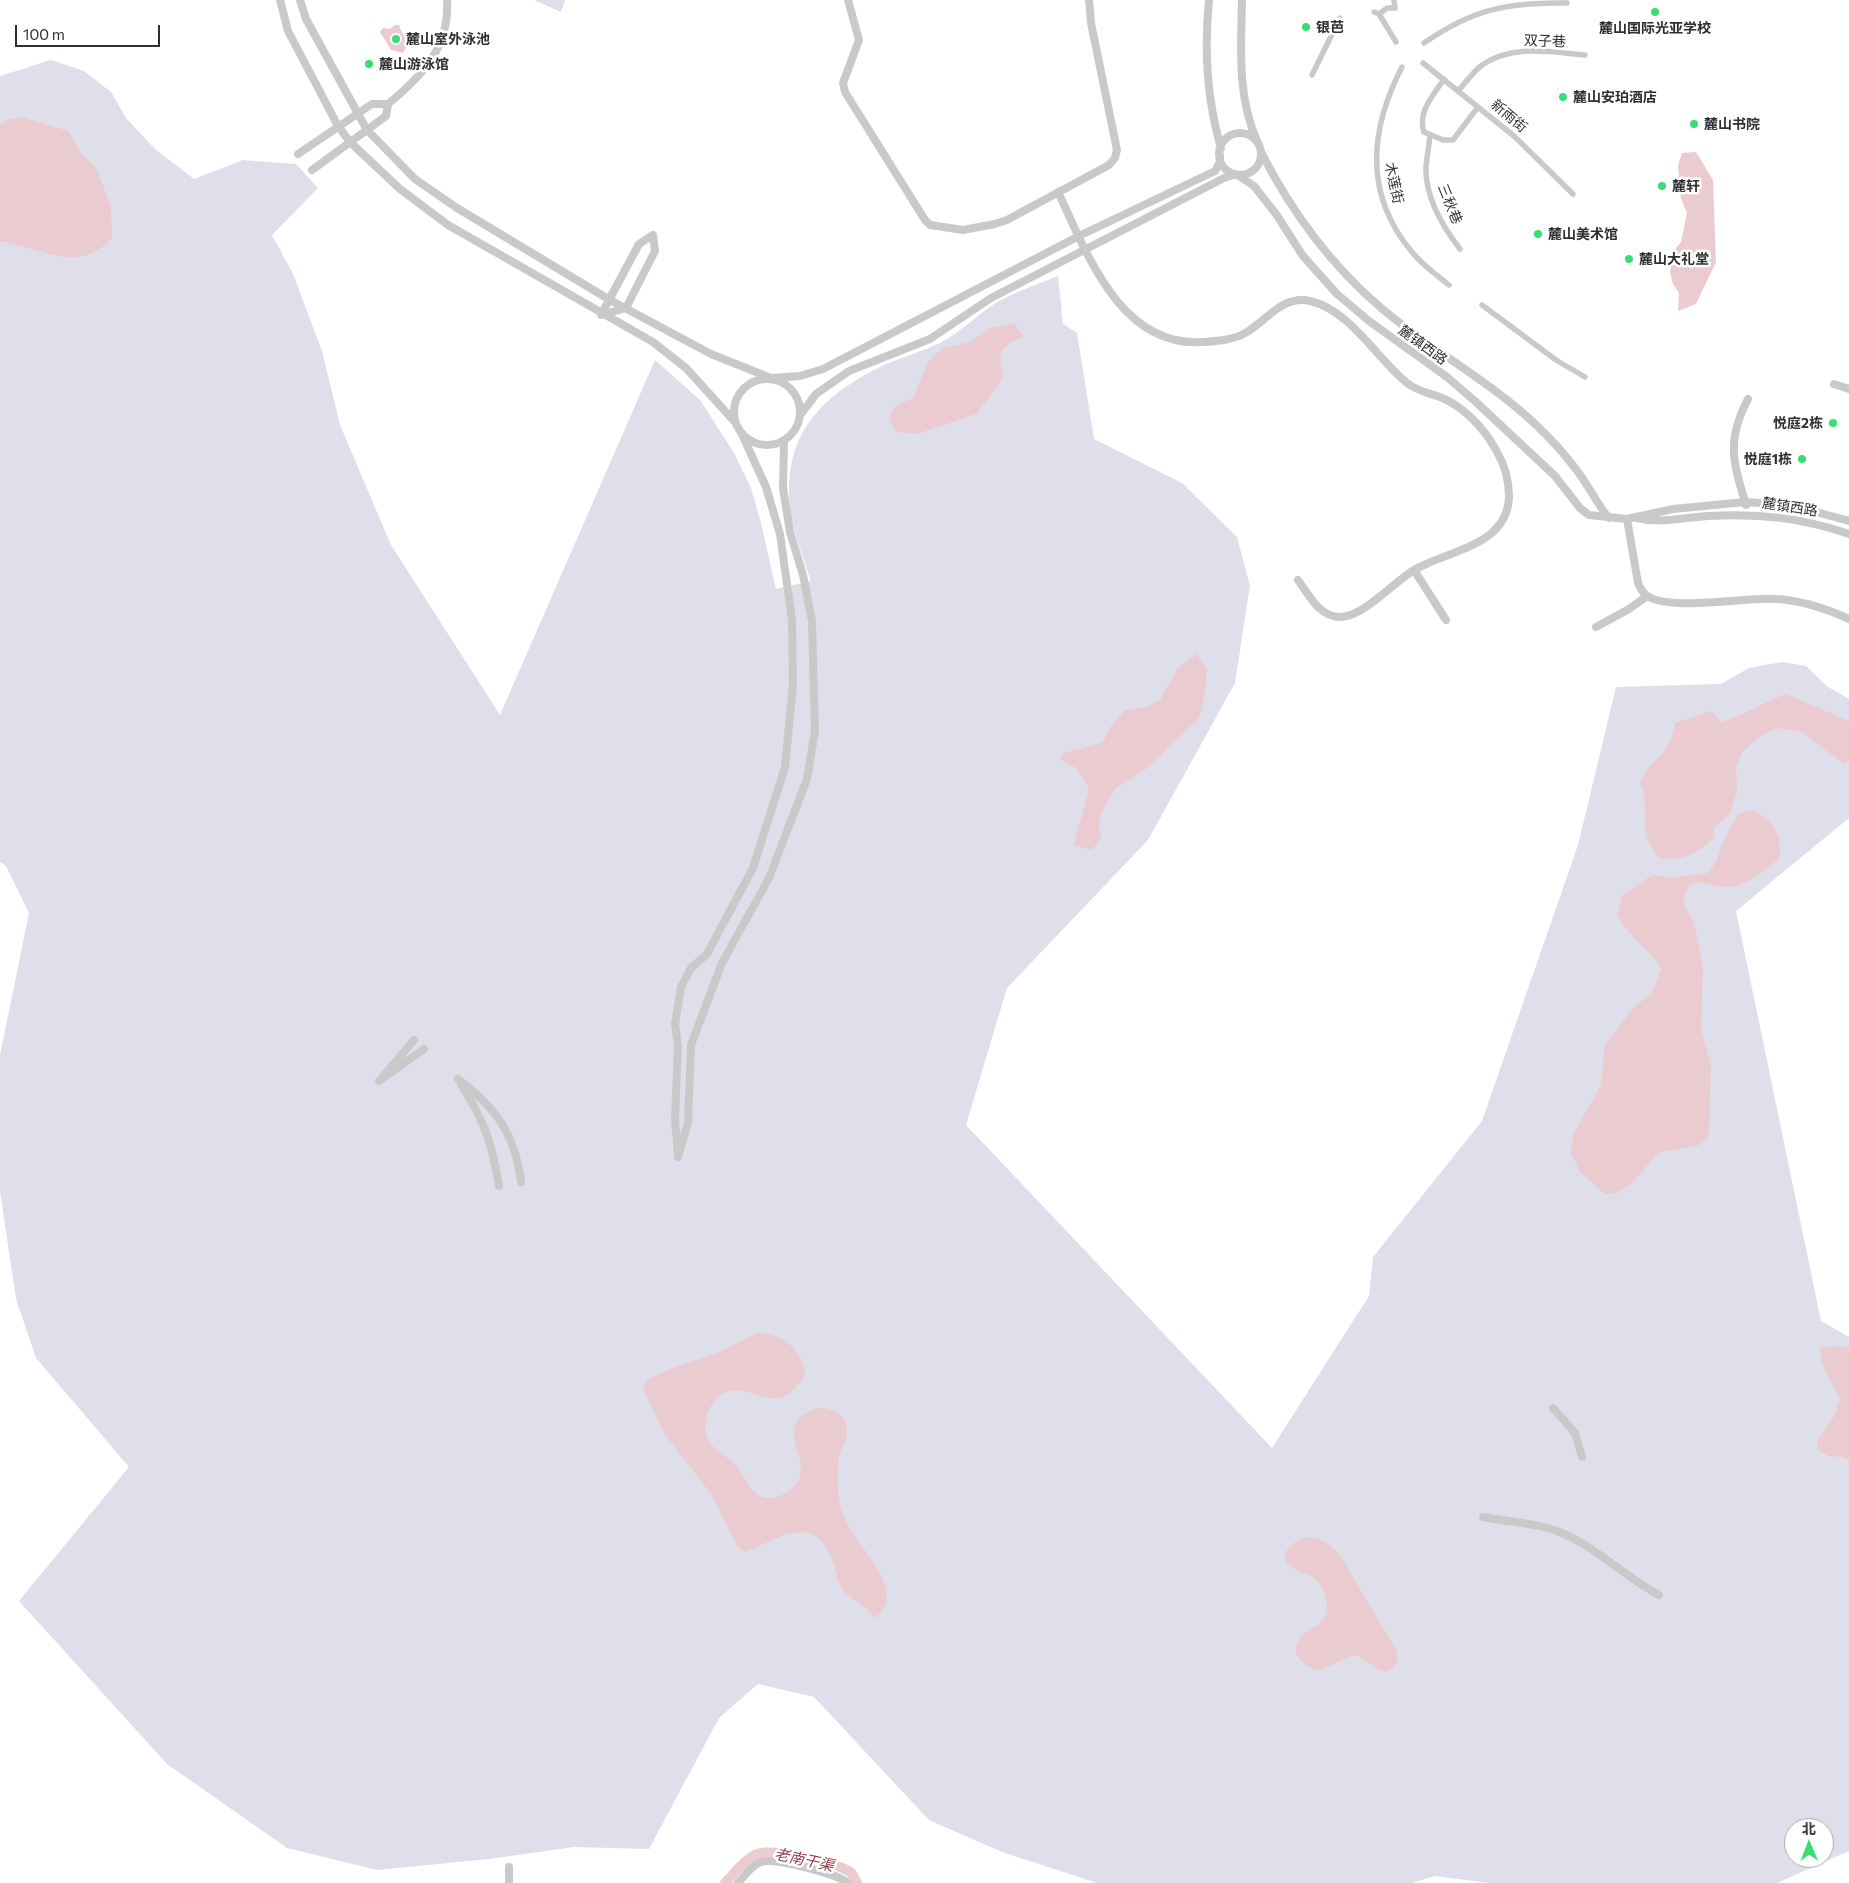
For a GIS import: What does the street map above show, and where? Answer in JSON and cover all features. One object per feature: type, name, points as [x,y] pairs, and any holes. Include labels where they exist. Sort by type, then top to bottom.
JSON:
[{"type":"street","points":[[280,0],[288,32],[338,126],[350,142],[400,189],[448,225],[601,315],[653,342],[705,388],[735,422],[766,487],[780,534],[788,575],[792,629],[793,684],[785,766],[753,868],[707,954],[691,968],[681,987],[675,1024],[678,1046],[675,1119],[678,1157],[688,1123],[691,1045],[702,1010],[722,963],[769,878],[807,780],[815,731],[812,620],[803,575],[790,532],[783,488],[784,440]]},
{"type":"street","points":[[300,0],[306,19],[367,130],[415,179],[457,208],[610,300],[711,354],[783,382],[793,390],[799,401],[801,414]]},
{"type":"street","points":[[312,170],[386,116],[388,104],[424,72],[444,30],[447,0]]},
{"type":"street","points":[[848,0],[859,40],[843,83],[845,92],[930,225],[963,230],[1007,220],[1109,165],[1115,158],[1117,150],[1091,23],[1089,0]]},
{"type":"street","points":[[1209,0],[1206,27],[1207,76],[1214,126],[1225,168],[1236,174]]},
{"type":"street","points":[[1242,0],[1240,68],[1247,116],[1261,152],[1317,242],[1351,281],[1381,308],[1504,396],[1536,424],[1575,468],[1608,518]]},
{"type":"street","points":[[1394,0],[1395,8],[1387,8],[1376,13],[1396,42]]},
{"type":"street","points":[[1424,43],[1465,18],[1487,10],[1540,2],[1567,3]]},
{"type":"street","points":[[1312,75],[1340,18]]},
{"type":"street","name":"双子巷","points":[[1458,91],[1482,66],[1506,54],[1531,50],[1585,55]]},
{"type":"street","name":"新雨街","points":[[1423,63],[1514,136],[1573,194]]},
{"type":"street","name":"木莲街","points":[[1402,67],[1386,101],[1376,150],[1375,169],[1382,203],[1395,230],[1413,254],[1449,285]]},
{"type":"street","name":"三秋巷","points":[[1444,80],[1427,104],[1421,122],[1424,132],[1430,135],[1426,168],[1430,194],[1446,231],[1460,249]]},
{"type":"street","points":[[298,154],[372,104],[388,104]]},
{"type":"street","points":[[1430,135],[1443,140],[1453,140],[1478,107]]},
{"type":"street","points":[[735,422],[734,409],[741,391],[757,380],[800,376],[844,359],[1079,236],[1215,171],[1220,162],[1220,152],[1226,139],[1236,134],[1248,134],[1257,141]]},
{"type":"street","points":[[741,432],[750,440],[761,444],[773,444],[784,440],[796,429],[801,414],[816,394],[849,371],[930,340],[991,298],[1084,249],[1224,178],[1236,174],[1250,173],[1259,163],[1261,152]]},
{"type":"street","name":"麓镇西路","points":[[1236,174],[1254,186],[1276,214],[1303,256],[1338,294],[1369,321],[1447,377],[1476,402],[1555,476],[1580,508],[1589,516],[1628,520],[1673,509],[1745,502],[1790,505],[1849,521]]},
{"type":"street","points":[[1058,192],[1096,274],[1115,298],[1144,328],[1167,339],[1196,343],[1218,341],[1245,334],[1282,304],[1296,299],[1322,304],[1364,337],[1405,382],[1416,389],[1456,405],[1471,418],[1495,448],[1507,472],[1509,487],[1508,510],[1500,526],[1482,541],[1414,570],[1357,612],[1342,617],[1329,614],[1318,608],[1298,580]]},
{"type":"street","points":[[653,235],[655,251],[626,308],[601,315],[638,244],[653,235]]},
{"type":"street","points":[[984,285],[991,298]]},
{"type":"street","points":[[1482,305],[1556,360],[1585,377]]},
{"type":"street","points":[[844,359],[849,371]]},
{"type":"street","points":[[1834,384],[1849,389]]},
{"type":"street","points":[[1748,399],[1739,416],[1732,449],[1734,465],[1749,514]]},
{"type":"street","name":"麓镇西路","points":[[1637,518],[1664,521],[1706,516],[1749,514],[1804,520],[1849,534]]},
{"type":"street","points":[[1628,520],[1638,583],[1647,596],[1664,602],[1692,603],[1776,599],[1800,602],[1849,619]]},
{"type":"street","points":[[780,534],[790,532]]},
{"type":"street","points":[[1414,570],[1446,620]]},
{"type":"street","points":[[1596,627],[1629,609],[1647,596]]},
{"type":"street","points":[[414,1040],[379,1081],[424,1049]]},
{"type":"street","points":[[498,1186],[493,1148],[484,1122],[458,1079],[479,1096],[498,1116],[516,1154],[521,1182]]},
{"type":"street","points":[[1553,1408],[1575,1433],[1582,1457]]},
{"type":"street","points":[[1483,1517],[1561,1532],[1586,1545],[1635,1582],[1659,1595]]},
{"type":"street","points":[[738,1883],[754,1866],[762,1862],[774,1861],[831,1874],[848,1883]]},
{"type":"street","points":[[509,1867],[509,1883]]},
{"type":"shaded area","points":[[534,0],[565,0],[561,12]]},
{"type":"shaded area","name":"麓山室外泳池","points":[[395,25],[399,25],[406,39],[407,45],[403,53],[391,50],[380,32],[383,28],[390,29]]},
{"type":"shaded area","points":[[51,60],[84,71],[111,92],[126,118],[155,149],[194,179],[243,160],[296,164],[318,188],[272,235],[293,274],[322,351],[340,425],[391,545],[500,715],[655,360],[700,400],[734,453],[751,488],[776,589],[811,581],[791,516],[789,490],[791,467],[796,447],[805,428],[817,412],[852,383],[874,370],[940,343],[999,301],[1058,276],[1063,324],[1077,333],[1094,439],[1182,483],[1237,537],[1250,586],[1235,683],[1148,840],[1007,988],[966,1125],[1272,1448],[1369,1296],[1373,1257],[1482,1121],[1578,845],[1616,687],[1721,684],[1749,668],[1782,662],[1806,666],[1828,687],[1849,699],[1849,818],[1736,911],[1821,1321],[1849,1337],[1849,1851],[1834,1858],[1834,1818],[1784,1818],[1784,1868],[1811,1868],[1777,1883],[1489,1883],[1435,1876],[1412,1883],[1097,1883],[1002,1852],[929,1820],[814,1697],[758,1684],[719,1718],[649,1849],[574,1847],[489,1859],[377,1870],[287,1848],[167,1764],[19,1601],[129,1467],[36,1358],[16,1299],[0,1191],[0,1055],[29,913],[6,866],[0,862],[0,76]]},
{"type":"shaded area","points":[[23,117],[68,131],[82,155],[96,168],[111,208],[112,238],[99,249],[86,255],[59,256],[0,241],[0,125],[7,120]]},
{"type":"shaded area","points":[[1696,152],[1713,180],[1716,262],[1696,304],[1678,311],[1679,293],[1673,284],[1670,272],[1673,252],[1681,242],[1687,213],[1681,199],[1678,165],[1682,153]]},
{"type":"shaded area","points":[[1014,324],[1024,336],[1011,342],[1001,352],[1000,361],[1003,376],[976,414],[917,434],[897,432],[889,419],[895,406],[913,398],[928,362],[943,348],[970,342],[992,327]]},
{"type":"shaded area","points":[[1196,654],[1207,669],[1205,694],[1199,718],[1146,769],[1115,789],[1103,810],[1099,825],[1101,839],[1092,850],[1074,845],[1089,788],[1076,768],[1061,760],[1061,754],[1103,742],[1111,726],[1125,710],[1145,708],[1160,700],[1178,668]]},
{"type":"shaded area","points":[[1786,694],[1849,721],[1849,760],[1844,764],[1802,732],[1776,728],[1756,739],[1742,753],[1736,767],[1737,792],[1729,815],[1714,827],[1714,838],[1695,853],[1676,859],[1659,858],[1648,839],[1645,803],[1640,783],[1649,767],[1665,750],[1673,735],[1675,723],[1712,711],[1721,722]]},
{"type":"shaded area","points":[[1751,810],[1766,818],[1775,829],[1780,843],[1779,859],[1753,878],[1739,885],[1723,887],[1704,883],[1689,885],[1683,902],[1692,918],[1703,971],[1701,1029],[1711,1065],[1709,1137],[1699,1145],[1658,1153],[1632,1183],[1617,1193],[1605,1194],[1580,1172],[1571,1153],[1573,1135],[1601,1085],[1605,1046],[1631,1010],[1653,992],[1661,968],[1617,915],[1622,896],[1652,875],[1672,878],[1708,873],[1716,862],[1722,845],[1738,814]]},
{"type":"shaded area","points":[[757,1333],[774,1336],[789,1344],[800,1357],[805,1375],[792,1391],[782,1397],[767,1398],[738,1391],[730,1391],[723,1394],[717,1398],[706,1418],[705,1427],[708,1438],[720,1453],[737,1466],[754,1491],[760,1496],[774,1498],[792,1488],[800,1477],[800,1459],[794,1435],[799,1419],[808,1412],[821,1408],[829,1409],[839,1414],[847,1427],[847,1437],[839,1454],[838,1462],[840,1506],[847,1524],[884,1581],[887,1595],[884,1607],[874,1618],[844,1591],[837,1577],[829,1551],[817,1538],[808,1533],[797,1532],[776,1538],[745,1552],[738,1548],[711,1494],[664,1433],[643,1389],[647,1380],[675,1367],[713,1355]]},
{"type":"shaded area","points":[[1839,1346],[1849,1348],[1849,1461],[1843,1457],[1829,1456],[1817,1450],[1818,1440],[1835,1415],[1840,1399],[1822,1364],[1820,1348]]},
{"type":"shaded area","points":[[1307,1537],[1326,1542],[1340,1555],[1397,1651],[1398,1658],[1396,1663],[1387,1672],[1377,1669],[1357,1655],[1318,1671],[1309,1667],[1297,1655],[1296,1645],[1299,1640],[1323,1620],[1327,1607],[1325,1593],[1314,1578],[1293,1568],[1285,1558],[1285,1554],[1291,1545]]},
{"type":"waterway","name":"老南干渠","points":[[725,1883],[750,1858],[760,1853],[779,1853],[835,1865],[851,1873],[857,1883]]},
{"type":"place","name":"麓山国际光亚学校","points":[[1655,12]]},
{"type":"place","name":"银芭","points":[[1306,27]]},
{"type":"place","name":"麓山室外泳池","points":[[396,39]]},
{"type":"place","name":"麓山游泳馆","points":[[369,64]]},
{"type":"place","name":"麓山安珀酒店","points":[[1563,97]]},
{"type":"place","name":"麓山书院","points":[[1694,124]]},
{"type":"place","name":"麓轩","points":[[1662,186]]},
{"type":"place","name":"麓山美术馆","points":[[1538,234]]},
{"type":"place","name":"麓山大礼堂","points":[[1629,259]]},
{"type":"place","name":"悦庭2栋","points":[[1833,423]]},
{"type":"place","name":"悦庭1栋","points":[[1802,459]]}]
